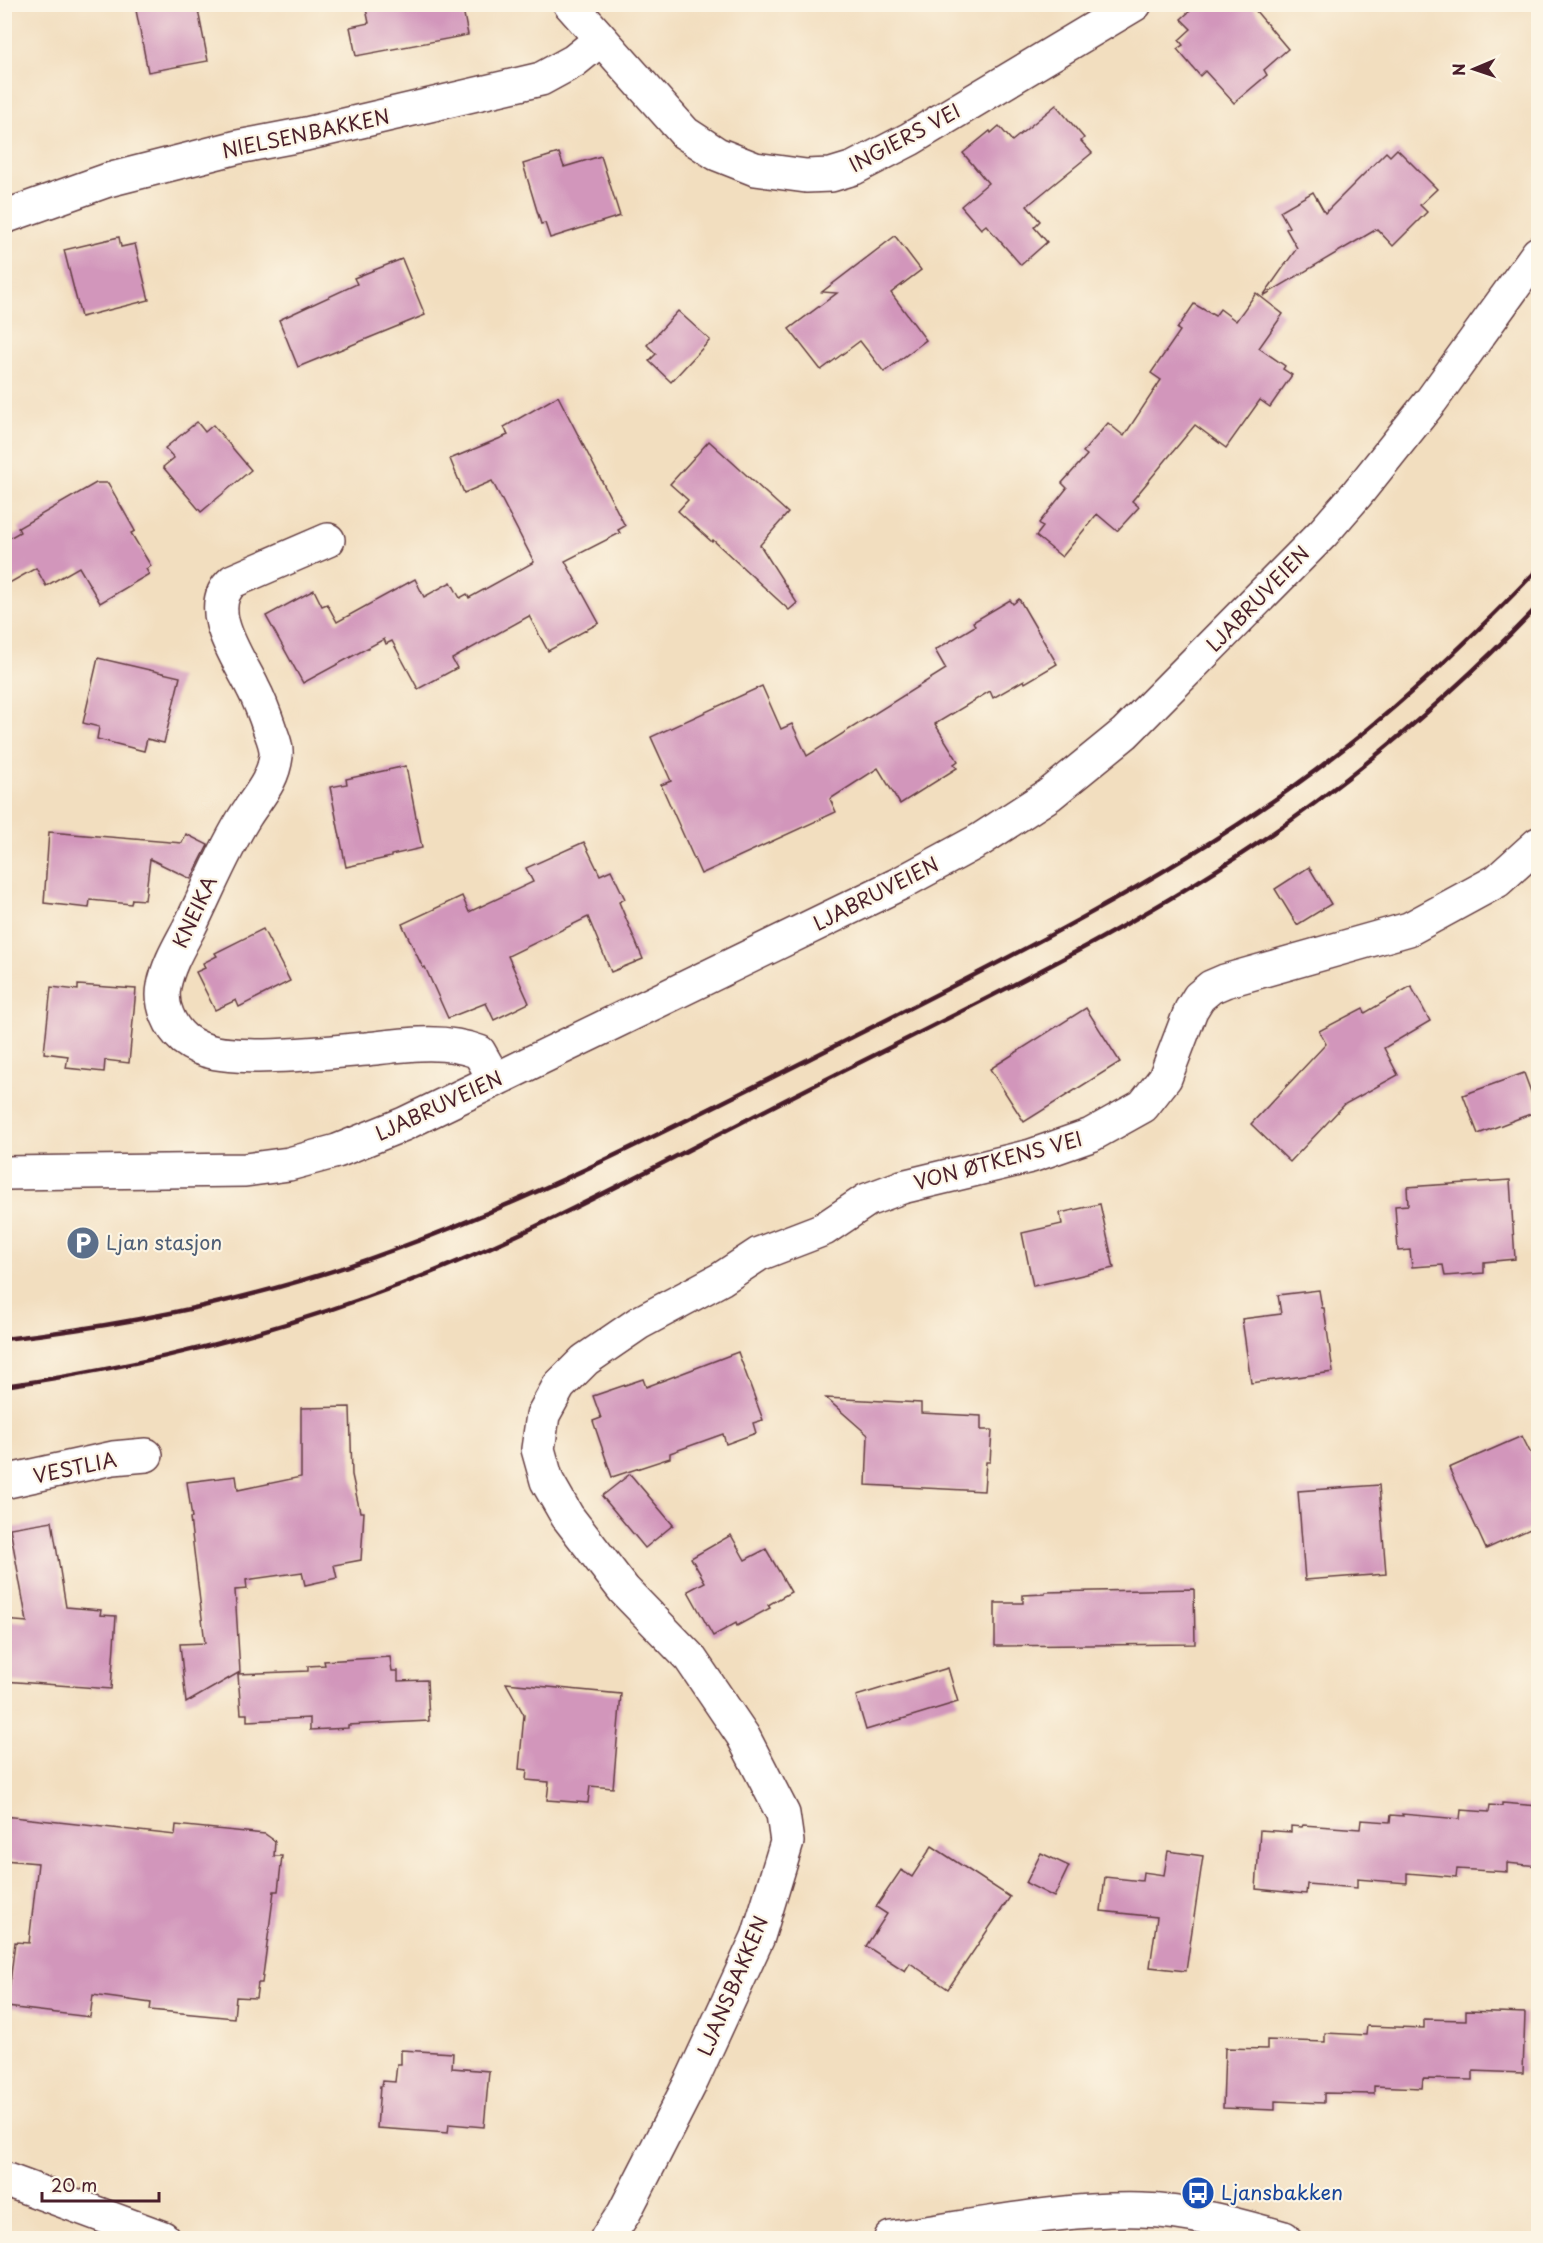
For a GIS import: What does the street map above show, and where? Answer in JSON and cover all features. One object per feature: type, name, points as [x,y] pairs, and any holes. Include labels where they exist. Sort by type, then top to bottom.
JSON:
[{"type":"main road","name":"INGIERS VEI","points":[[570,4],[685,133],[717,154],[755,169],[791,175],[823,175],[854,168],[910,139],[1135,4]]},
{"type":"main road","name":"NIELSENBAKKEN","points":[[4,217],[108,180],[238,147],[318,132],[541,80],[574,61],[600,40]]},
{"type":"main road","name":"LJABRUVEIEN","points":[[4,1173],[208,1172],[289,1164],[337,1151],[378,1135],[495,1080],[933,866],[1013,820],[1086,766],[1125,733],[1226,633],[1356,495],[1431,401],[1539,253]]},
{"type":"main road","name":"KNEIKA","points":[[328,540],[233,581],[227,586],[221,598],[222,618],[229,641],[262,708],[277,750],[274,770],[266,789],[246,814],[215,870],[176,951],[164,987],[164,1006],[172,1024],[184,1038],[203,1050],[227,1056],[292,1056],[421,1044],[456,1046],[478,1052],[495,1080]]},
{"type":"main road","name":"VON ØTKENS VEI","points":[[540,1433],[543,1415],[559,1386],[585,1360],[639,1323],[722,1279],[759,1254],[824,1229],[867,1200],[902,1187],[1031,1156],[1091,1135],[1143,1106],[1165,1078],[1198,997],[1211,987],[1312,955],[1410,929],[1497,881],[1539,844]]},
{"type":"main road","name":"LJANSBAKKEN","points":[[540,1433],[538,1449],[547,1481],[567,1516],[624,1590],[690,1658],[743,1736],[783,1814],[787,1842],[758,1937],[692,2080],[624,2214],[607,2238]]},
{"type":"main road","name":"VESTLIA","points":[[4,1482],[112,1458],[146,1455]]},
{"type":"main road","points":[[4,2179],[163,2238]]},
{"type":"main road","points":[[891,2238],[1045,2216],[1095,2211],[1142,2210],[1209,2219],[1284,2238]]},
{"type":"building","points":[[365,4],[462,4],[468,35],[356,56],[350,27],[369,23]]},
{"type":"building","points":[[1198,4],[1250,4],[1288,49],[1264,70],[1267,75],[1234,103],[1205,71],[1200,76],[1177,49],[1183,45],[1179,40],[1191,29],[1181,19]]},
{"type":"building","points":[[135,5],[197,5],[208,61],[148,72]]},
{"type":"building","points":[[1056,105],[1084,138],[1081,141],[1092,153],[1027,206],[1040,221],[1034,227],[1047,242],[1021,265],[986,225],[981,229],[961,206],[988,183],[963,153],[999,126],[1012,141]]},
{"type":"building","points":[[1397,149],[1437,189],[1420,205],[1427,212],[1393,246],[1377,229],[1263,296],[1297,248],[1286,229],[1289,227],[1280,211],[1313,192],[1325,213],[1386,152],[1390,156]]},
{"type":"building","points":[[559,153],[564,167],[601,156],[620,216],[550,238],[545,223],[541,224],[523,164]]},
{"type":"building","points":[[895,236],[921,270],[891,293],[926,340],[884,372],[860,341],[821,370],[789,329],[837,293],[822,292]]},
{"type":"building","points":[[119,237],[121,247],[135,244],[149,300],[81,317],[64,250]]},
{"type":"building","points":[[402,259],[425,315],[298,367],[279,320],[357,284],[354,278]]},
{"type":"building","points":[[1256,293],[1283,314],[1259,348],[1285,366],[1283,369],[1292,375],[1270,407],[1260,400],[1226,448],[1195,425],[1132,501],[1139,507],[1117,531],[1097,514],[1062,557],[1036,536],[1043,527],[1039,523],[1067,488],[1062,483],[1087,455],[1083,452],[1108,423],[1124,436],[1161,380],[1151,373],[1180,331],[1177,329],[1194,304],[1215,316],[1220,309],[1236,321]]},
{"type":"building","points":[[678,311],[710,340],[671,382],[649,361],[656,354],[647,345]]},
{"type":"building","points":[[558,396],[625,526],[618,530],[620,533],[565,561],[599,623],[548,651],[529,616],[452,659],[457,668],[418,689],[392,641],[386,644],[384,639],[303,683],[266,616],[314,590],[322,606],[327,604],[337,622],[415,579],[424,597],[451,582],[460,598],[467,594],[469,598],[534,562],[492,481],[464,493],[450,459],[508,435],[504,427]]},
{"type":"building","points":[[197,422],[205,432],[213,425],[251,470],[201,512],[163,467],[174,458],[165,448]]},
{"type":"building","points":[[709,441],[788,513],[760,545],[797,603],[789,610],[678,511],[688,500],[670,484]]},
{"type":"building","points":[[96,483],[108,483],[135,531],[131,533],[151,566],[146,569],[149,574],[100,603],[79,567],[46,586],[36,568],[4,586],[4,541],[20,532],[18,528]]},
{"type":"building","points":[[1019,599],[1057,664],[993,698],[990,691],[935,724],[958,761],[954,764],[957,768],[900,804],[878,768],[830,799],[836,812],[701,874],[661,785],[671,781],[651,737],[762,686],[781,729],[792,724],[807,756],[946,669],[935,650],[975,626],[973,622],[1010,600],[1013,604]]},
{"type":"building","points":[[98,658],[180,677],[164,743],[147,739],[144,751],[97,739],[99,727],[83,723]]},
{"type":"building","points":[[406,766],[422,848],[346,867],[330,787],[347,784],[346,779]]},
{"type":"building","points":[[49,832],[182,843],[186,834],[208,845],[191,879],[150,859],[145,900],[132,899],[131,904],[90,900],[89,908],[44,903]]},
{"type":"building","points":[[584,842],[600,875],[611,870],[625,899],[619,902],[643,959],[611,972],[588,917],[508,956],[529,1003],[494,1020],[486,1003],[448,1018],[402,924],[462,896],[469,912],[533,882],[526,868]]},
{"type":"building","points":[[1309,867],[1331,904],[1297,925],[1275,889]]},
{"type":"building","points":[[263,929],[290,981],[239,1007],[236,1000],[215,1010],[196,972],[205,968],[203,963],[217,956],[215,953]]},
{"type":"building","points":[[78,985],[136,989],[129,1063],[105,1060],[104,1072],[66,1068],[68,1056],[44,1053],[51,987],[78,990]]},
{"type":"building","points":[[1411,986],[1430,1021],[1384,1048],[1398,1075],[1345,1104],[1290,1162],[1251,1124],[1326,1044],[1319,1031],[1363,1008],[1365,1013]]},
{"type":"building","points":[[1086,1008],[1120,1062],[1024,1122],[990,1069]]},
{"type":"building","points":[[1524,1073],[1538,1111],[1478,1134],[1463,1095]]},
{"type":"building","points":[[1510,1180],[1515,1259],[1484,1262],[1484,1273],[1445,1276],[1443,1265],[1412,1267],[1410,1250],[1398,1251],[1395,1206],[1408,1205],[1407,1187]]},
{"type":"building","points":[[1100,1204],[1114,1268],[1033,1286],[1022,1233],[1062,1224],[1060,1213]]},
{"type":"building","points":[[1319,1290],[1322,1308],[1324,1308],[1333,1372],[1251,1383],[1242,1319],[1281,1314],[1278,1295]]},
{"type":"building","points":[[738,1352],[763,1420],[753,1423],[756,1433],[726,1444],[723,1434],[670,1453],[670,1458],[612,1477],[593,1421],[601,1418],[593,1396],[643,1379],[646,1387]]},
{"type":"building","points":[[826,1398],[921,1403],[921,1413],[981,1416],[981,1430],[992,1430],[990,1462],[986,1462],[984,1491],[866,1485],[868,1435]]},
{"type":"building","points":[[350,1407],[352,1475],[360,1512],[364,1512],[361,1560],[334,1565],[337,1578],[305,1585],[302,1572],[246,1580],[247,1589],[235,1590],[240,1672],[186,1703],[180,1644],[205,1643],[187,1482],[236,1476],[238,1490],[301,1477],[301,1408]]},
{"type":"building","points":[[1522,1436],[1539,1470],[1539,1525],[1486,1549],[1449,1468]]},
{"type":"building","points":[[630,1474],[673,1525],[645,1548],[602,1496]]},
{"type":"building","points":[[1379,1485],[1386,1574],[1305,1580],[1298,1491]]},
{"type":"building","points":[[52,1521],[66,1607],[101,1610],[100,1615],[116,1616],[111,1689],[4,1681],[4,1620],[27,1622],[10,1528]]},
{"type":"building","points":[[731,1535],[745,1560],[766,1549],[791,1592],[768,1605],[770,1608],[713,1636],[688,1591],[705,1582],[691,1558]]},
{"type":"building","points":[[1194,1589],[1195,1644],[995,1646],[995,1603],[1023,1603],[1023,1595],[1045,1594],[1045,1592]]},
{"type":"building","points":[[390,1657],[392,1671],[398,1671],[398,1681],[427,1680],[429,1721],[348,1725],[348,1728],[310,1730],[310,1718],[247,1721],[247,1714],[241,1714],[238,1674],[308,1671],[308,1666],[325,1665],[324,1661]]},
{"type":"building","points":[[948,1668],[958,1702],[866,1730],[856,1696]]},
{"type":"building","points":[[506,1683],[621,1694],[613,1788],[590,1786],[588,1803],[547,1800],[549,1782],[526,1780],[527,1770],[519,1769],[524,1715]]},
{"type":"building","points":[[1502,1803],[1539,1806],[1539,1866],[1507,1863],[1507,1872],[1457,1869],[1456,1877],[1407,1873],[1407,1883],[1357,1879],[1357,1888],[1307,1884],[1306,1894],[1256,1889],[1260,1830],[1291,1832],[1291,1826],[1302,1827],[1303,1825],[1360,1829],[1361,1820],[1390,1822],[1391,1815],[1403,1816],[1402,1814],[1460,1819],[1461,1810],[1489,1812],[1490,1805],[1502,1806]]},
{"type":"building","points":[[4,1816],[175,1835],[176,1825],[265,1834],[275,1841],[274,1856],[282,1856],[278,1891],[274,1891],[262,1983],[258,1983],[256,1998],[236,1997],[234,2018],[150,2010],[151,2003],[93,1995],[90,2017],[7,2007],[15,1942],[29,1943],[38,1863],[4,1860]]},
{"type":"building","points":[[932,1846],[1010,1897],[948,1989],[910,1963],[905,1971],[866,1946],[887,1914],[876,1907],[901,1870],[912,1877]]},
{"type":"building","points":[[1168,1851],[1203,1856],[1186,1971],[1150,1967],[1157,1917],[1101,1911],[1105,1877],[1142,1881],[1143,1872],[1164,1875]]},
{"type":"building","points":[[1041,1853],[1069,1866],[1054,1897],[1026,1883]]},
{"type":"building","points":[[1466,2011],[1525,2013],[1523,2073],[1473,2071],[1473,2080],[1423,2079],[1422,2088],[1374,2086],[1374,2094],[1324,2093],[1324,2103],[1275,2101],[1275,2110],[1223,2108],[1225,2048],[1267,2049],[1267,2040],[1325,2042],[1325,2033],[1366,2035],[1367,2026],[1424,2028],[1424,2019],[1466,2020]]},
{"type":"building","points":[[401,2050],[453,2053],[452,2068],[489,2071],[484,2127],[449,2124],[448,2133],[377,2128],[380,2086],[383,2081],[395,2082],[397,2064],[401,2064]]},
{"type":"railway","points":[[4,1339],[104,1325],[203,1306],[349,1266],[449,1229],[554,1184],[809,1059],[1058,931],[1120,897],[1239,824],[1330,760],[1392,709],[1452,655],[1538,569]]},
{"type":"railway","points":[[4,1386],[156,1358],[305,1318],[354,1302],[454,1263],[606,1192],[1066,957],[1194,884],[1256,845],[1374,757],[1431,709],[1538,606]]},
{"type":"place","name":"Ljan stasjon","points":[[83,1243]]},
{"type":"place","name":"Ljansbakken","points":[[1198,2193]]}]
